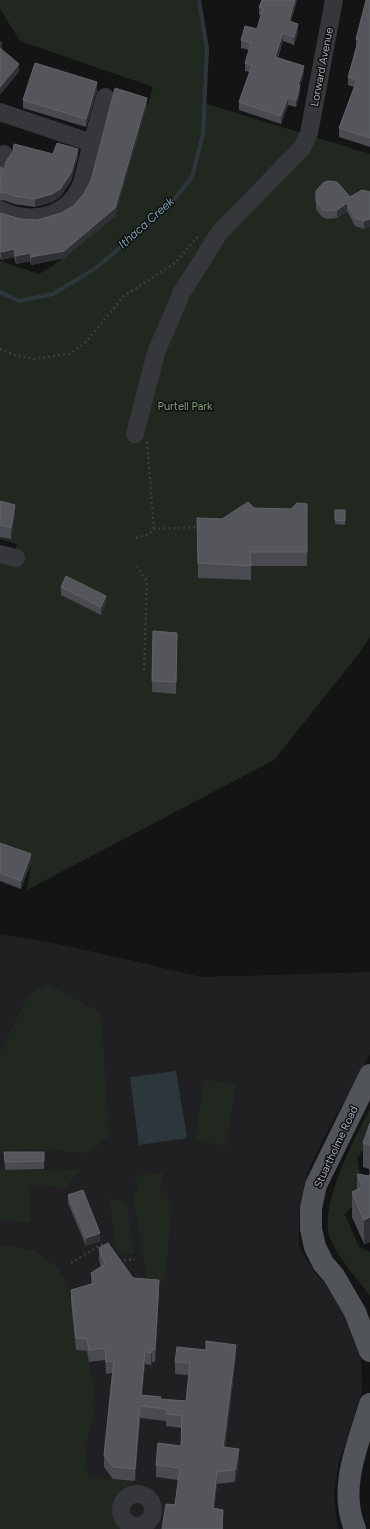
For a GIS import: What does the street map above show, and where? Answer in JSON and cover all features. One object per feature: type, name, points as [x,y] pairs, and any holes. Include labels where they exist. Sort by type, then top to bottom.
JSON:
[{"type":"main road","name":"Stuartholme Road","points":[[370,1075],[316,1185],[311,1208],[315,1247],[323,1263],[334,1276],[355,1312],[370,1351]]},
{"type":"main road","points":[[355,1529],[348,1489],[351,1465],[370,1404]]},
{"type":"street","name":"Lorward Avenue","points":[[141,434],[156,353],[181,294],[219,233],[302,148],[309,133],[334,0]]},
{"type":"street","points":[[0,210],[9,214],[35,219],[54,213],[71,201],[81,185],[105,97]]},
{"type":"street","points":[[0,112],[92,143]]},
{"type":"path","points":[[0,350],[14,355],[34,359],[69,354],[84,344],[124,296],[175,263],[202,231]]},
{"type":"path","points":[[141,434],[154,529]]},
{"type":"path","points":[[136,538],[149,534],[154,529],[205,526]]},
{"type":"path","points":[[137,566],[147,581],[144,673]]},
{"type":"path","points":[[71,1263],[104,1243],[110,1251]]},
{"type":"path","points":[[117,1262],[135,1259]]},
{"type":"shaded area","points":[[0,934],[63,945],[202,977],[370,972],[370,1054],[326,1134],[307,1174],[299,1211],[299,1246],[313,1270],[334,1294],[353,1329],[361,1355],[362,1391],[338,1466],[334,1495],[338,1529],[0,1529]]},
{"type":"shaded area","points":[[176,1071],[187,1138],[139,1145],[130,1077]]},
{"type":"green space","name":"Purtell Park","points":[[0,0],[199,0],[207,49],[204,103],[370,154],[370,637],[361,651],[274,760],[27,890],[31,862],[0,851],[0,562],[12,562],[17,544],[0,539],[0,261],[39,274],[54,265],[115,216],[153,87],[20,41],[0,9]]},
{"type":"green space","points":[[48,984],[101,1013],[109,1136],[87,1153],[27,1149],[0,1153],[0,1053],[28,995]]},
{"type":"green space","points":[[204,1079],[236,1084],[226,1146],[195,1141]]},
{"type":"green space","points":[[370,1109],[370,1139],[357,1159],[359,1171],[367,1178],[352,1207],[345,1214],[359,1247],[370,1252],[370,1296],[347,1267],[332,1243],[329,1235],[328,1222],[334,1189],[340,1171]]},
{"type":"green space","points":[[0,1169],[82,1169],[65,1188],[29,1185],[31,1223],[0,1220]]},
{"type":"green space","points":[[163,1172],[160,1192],[168,1194],[167,1201],[172,1202],[165,1281],[147,1279],[133,1195],[138,1190],[138,1184],[134,1176]]},
{"type":"green space","points":[[109,1198],[127,1204],[134,1254],[117,1255]]},
{"type":"green space","points":[[0,1245],[34,1250],[59,1269],[68,1285],[76,1349],[87,1351],[94,1386],[93,1419],[85,1445],[88,1477],[135,1481],[124,1491],[116,1506],[122,1529],[0,1529]]},
{"type":"building","points":[[262,0],[295,0],[289,21],[298,24],[294,37],[283,33],[275,57],[304,66],[298,85],[300,85],[296,100],[288,97],[281,116],[239,102],[252,65],[245,63],[251,43],[241,40],[245,26],[257,29],[263,8],[259,7]]},
{"type":"building","points":[[366,0],[370,0],[370,138],[339,128],[357,80],[348,77],[359,39],[356,39]]},
{"type":"building","points":[[0,48],[19,64],[0,87]]},
{"type":"building","points":[[35,63],[97,82],[86,119],[23,100]]},
{"type":"building","points":[[115,88],[147,98],[115,208],[64,251],[31,257],[30,253],[16,256],[14,249],[1,252],[0,213],[21,219],[37,220],[61,213],[73,206],[83,195],[91,181]]},
{"type":"building","points":[[57,143],[78,149],[71,173],[60,189],[52,194],[35,199],[14,196],[3,192],[0,193],[0,167],[4,169],[6,162],[13,151],[14,144],[53,154]]},
{"type":"building","points":[[328,181],[337,182],[350,197],[362,190],[370,192],[370,219],[364,221],[355,218],[347,203],[337,210],[327,211],[322,209],[316,201],[316,191],[323,183]]},
{"type":"building","points":[[0,501],[15,505],[11,528],[0,525]]},
{"type":"building","points":[[248,502],[254,508],[291,509],[297,503],[307,504],[307,552],[250,552],[251,566],[198,563],[197,518],[222,519]]},
{"type":"building","points":[[335,510],[345,510],[345,521],[335,520]]},
{"type":"building","points":[[66,576],[106,596],[101,607],[61,587]]},
{"type":"building","points":[[153,631],[177,633],[176,682],[152,681]]},
{"type":"building","points":[[0,843],[31,854],[21,881],[0,873]]},
{"type":"building","points":[[370,1123],[370,1145],[363,1143]]},
{"type":"building","points":[[4,1152],[44,1152],[44,1161],[5,1162]]},
{"type":"building","points":[[357,1174],[369,1176],[370,1174],[370,1217],[364,1220],[352,1192],[362,1187]]},
{"type":"building","points":[[83,1190],[100,1233],[86,1238],[68,1195]]},
{"type":"building","points":[[108,1243],[133,1278],[159,1280],[155,1350],[152,1350],[151,1353],[145,1352],[141,1395],[161,1397],[160,1399],[186,1401],[190,1363],[175,1362],[177,1347],[206,1350],[206,1341],[236,1345],[223,1447],[239,1449],[235,1470],[217,1472],[213,1508],[223,1510],[222,1529],[162,1529],[166,1504],[175,1505],[180,1468],[156,1465],[158,1443],[181,1446],[182,1416],[166,1414],[167,1409],[140,1406],[135,1469],[113,1467],[104,1455],[114,1361],[106,1362],[105,1348],[89,1350],[87,1339],[76,1338],[71,1290],[95,1283],[91,1273],[105,1264],[99,1248]]},
{"type":"waterway","name":"Ithaca Creek","points":[[0,292],[19,301],[53,294],[96,268],[168,207],[192,177],[203,134],[207,49],[199,0]]}]
